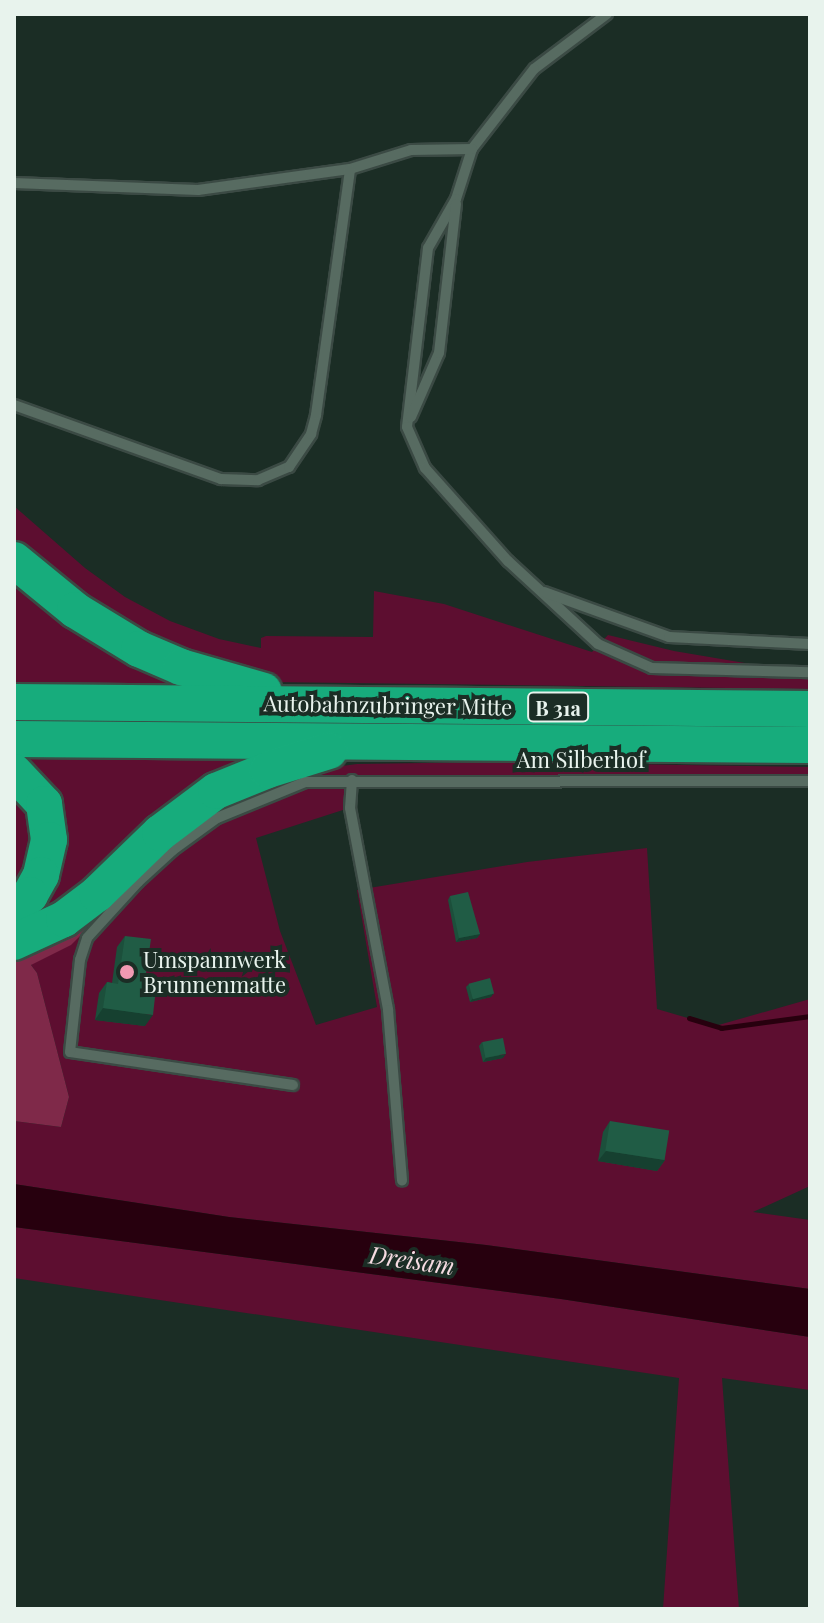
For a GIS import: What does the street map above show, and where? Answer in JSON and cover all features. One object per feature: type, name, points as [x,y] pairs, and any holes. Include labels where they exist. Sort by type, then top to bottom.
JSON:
[{"type":"highway","points":[[14,560],[75,610],[139,649],[181,667],[312,704]]},
{"type":"highway","name":"Autobahnzubringer Mitte","points":[[14,702],[810,709]]},
{"type":"highway","name":"Autobahnzubringer Mitte","points":[[14,739],[810,745]]},
{"type":"highway","name":"B 31a","points":[[14,942],[64,919],[97,894],[160,833],[216,791],[352,742]]},
{"type":"highway","points":[[14,772],[44,804],[49,840],[41,875],[30,895],[14,910]]},
{"type":"lane","points":[[407,427],[439,353],[456,199],[472,149],[534,69],[607,14]]},
{"type":"lane","points":[[14,183],[198,190],[350,169],[411,150],[472,149]]},
{"type":"lane","points":[[14,405],[221,479],[258,480],[289,467],[311,434],[316,415],[350,169]]},
{"type":"lane","points":[[456,199],[428,248],[407,427],[425,468],[508,561],[598,644],[652,668],[810,672]]},
{"type":"lane","points":[[539,591],[669,637],[810,644]]},
{"type":"lane","points":[[352,780],[350,808],[388,1010],[402,1180]]},
{"type":"lane","name":"Am Silberhof","points":[[293,1085],[70,1052],[80,960],[87,938],[138,882],[217,818],[305,782],[810,781]]},
{"type":"shaded area","points":[[14,506],[85,568],[125,597],[170,621],[219,639],[261,648],[261,638],[266,636],[373,637],[374,591],[444,604],[592,652],[608,635],[674,651],[810,674],[810,689],[269,682],[152,647],[14,548]]},
{"type":"shaded area","points":[[14,577],[204,689],[14,686]]},
{"type":"shaded area","points":[[276,757],[14,934],[48,882],[14,759]]},
{"type":"shaded area","points":[[490,762],[810,767],[810,788],[348,783],[346,809],[256,838],[280,931],[316,1025],[377,1007],[357,890],[527,862],[647,848],[657,1009],[715,1026],[810,999],[810,1186],[753,1212],[810,1220],[810,1289],[486,1245],[229,1217],[14,1184],[14,1121],[61,1127],[69,1097],[37,973],[31,965],[217,801],[297,772],[357,764]]},
{"type":"shaded area","points":[[14,783],[42,830],[14,901]]},
{"type":"shaded area","points":[[109,907],[71,945],[31,965],[37,973],[69,1097],[61,1127],[14,1121],[14,957]]},
{"type":"shaded area","points":[[14,1227],[561,1299],[810,1337],[810,1390],[722,1378],[739,1609],[663,1609],[679,1378],[14,1278]]},
{"type":"water","name":"Dreisam","points":[[14,1184],[229,1217],[486,1245],[810,1289],[810,1337],[561,1299],[14,1227]]},
{"type":"building","points":[[468,892],[480,934],[459,938],[450,896]]},
{"type":"building","name":"Umspannwerk Brunnenmatte","points":[[125,936],[151,939],[144,987],[156,988],[153,1015],[103,1008],[107,982],[118,984]]},
{"type":"building","points":[[490,978],[494,993],[473,999],[469,984]]},
{"type":"building","points":[[503,1038],[506,1054],[485,1058],[482,1042]]},
{"type":"building","points":[[610,1121],[669,1130],[665,1160],[605,1151]]},
{"type":"waterway","points":[[689,1018],[721,1028],[810,1016]]},
{"type":"place","name":"Umspannwerk Brunnenmatte","points":[[127,972]]}]
